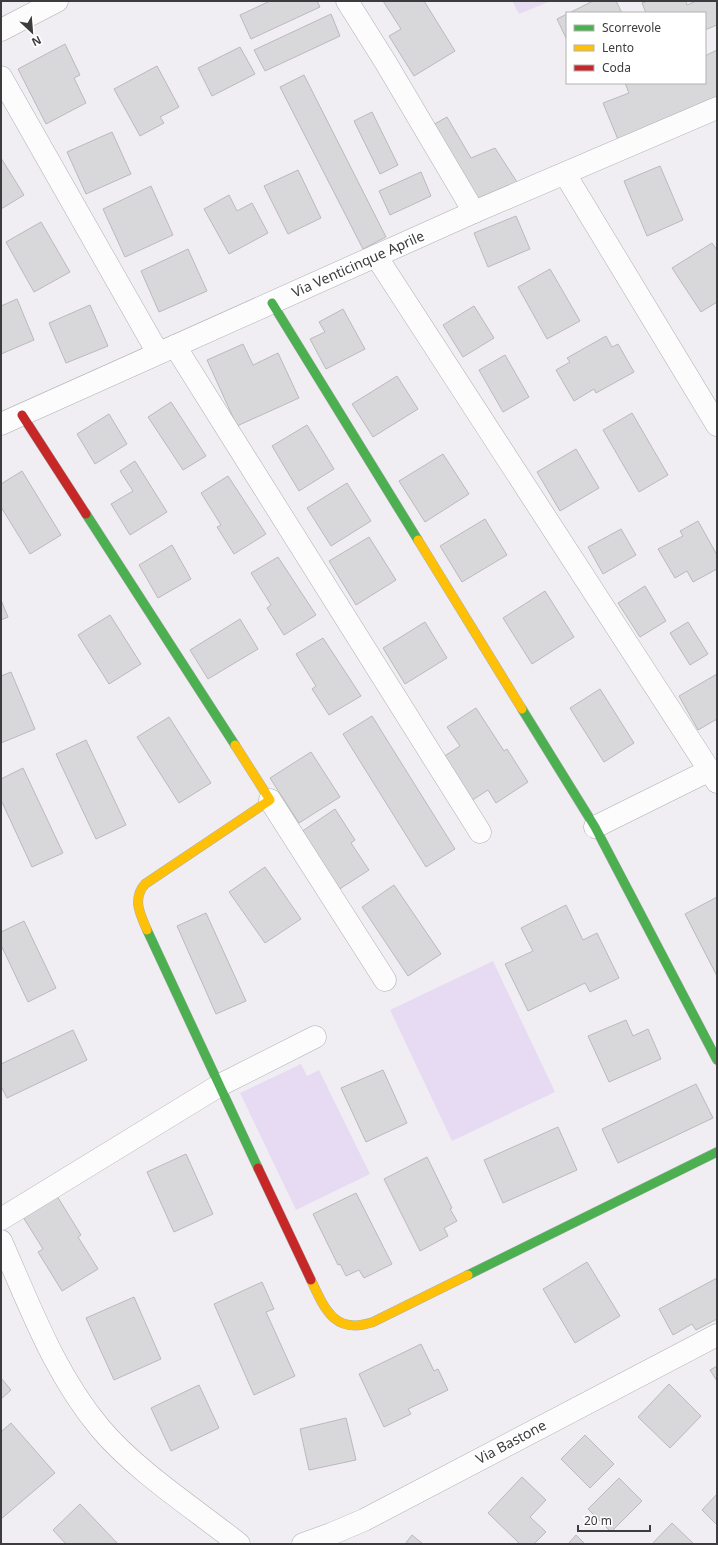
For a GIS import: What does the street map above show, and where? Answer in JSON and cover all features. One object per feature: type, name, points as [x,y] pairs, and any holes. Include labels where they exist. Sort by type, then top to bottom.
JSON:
[{"type":"street","points":[[1,30],[56,1]]},
{"type":"street","points":[[347,1],[386,63],[474,212]]},
{"type":"street","points":[[1,77],[166,350],[480,832]]},
{"type":"street","name":"Via Venticinque Aprile","points":[[1,424],[474,212],[717,108]]},
{"type":"street","points":[[565,174],[717,425]]},
{"type":"street","points":[[376,256],[713,776],[595,827]]},
{"type":"street","points":[[272,303],[595,827],[717,1060]]},
{"type":"street","points":[[22,414],[385,980]]},
{"type":"street","points":[[270,800],[149,881],[138,894],[137,902],[140,914],[324,1308],[338,1322],[353,1326],[361,1326],[373,1322],[717,1152]]},
{"type":"street","points":[[1,1219],[220,1085],[315,1037]]},
{"type":"street","points":[[1,1241],[52,1356],[72,1391],[92,1418],[130,1458],[239,1544]]},
{"type":"street","name":"Via Bastone","points":[[303,1544],[364,1520],[717,1335]]},
{"type":"shaded area","points":[[512,1],[551,1],[519,14]]},
{"type":"shaded area","points":[[493,961],[555,1092],[452,1141],[390,1010]]},
{"type":"shaded area","points":[[301,1064],[307,1076],[319,1070],[370,1174],[296,1210],[240,1093]]},
{"type":"building","points":[[270,1],[317,1],[320,7],[251,39],[240,15]]},
{"type":"building","points":[[383,1],[424,1],[455,51],[414,76],[389,36],[401,29]]},
{"type":"building","points":[[593,1],[616,1],[622,12],[571,12]]},
{"type":"building","points":[[648,1],[686,1],[687,5],[696,1],[717,1],[717,25],[706,30],[706,12],[646,12],[642,3]]},
{"type":"building","points":[[331,14],[340,36],[265,71],[254,50]]},
{"type":"building","points":[[566,14],[566,38],[557,19]]},
{"type":"building","points":[[65,44],[80,75],[74,78],[86,103],[46,124],[18,69]]},
{"type":"building","points":[[240,47],[255,74],[212,96],[198,68]]},
{"type":"building","points":[[717,50],[717,101],[619,142],[603,103],[629,93],[625,84],[706,84],[706,56]]},
{"type":"building","points":[[157,66],[179,107],[160,117],[164,123],[140,136],[114,89]]},
{"type":"building","points":[[304,75],[386,237],[363,249],[280,87]]},
{"type":"building","points":[[372,112],[398,165],[380,174],[354,121]]},
{"type":"building","points":[[447,117],[471,158],[495,148],[517,182],[474,203],[431,126]]},
{"type":"building","points":[[112,132],[131,174],[86,194],[67,152]]},
{"type":"building","points":[[1,158],[24,195],[1,209]]},
{"type":"building","points":[[660,166],[683,220],[647,236],[624,181]]},
{"type":"building","points":[[298,170],[321,218],[288,234],[264,186]]},
{"type":"building","points":[[421,172],[431,196],[390,215],[379,191]]},
{"type":"building","points":[[151,186],[173,235],[125,257],[103,209]]},
{"type":"building","points":[[229,195],[237,211],[252,203],[268,233],[229,254],[204,209]]},
{"type":"building","points":[[516,216],[530,249],[488,267],[474,233]]},
{"type":"building","points":[[41,222],[70,272],[34,292],[6,242]]},
{"type":"building","points":[[712,243],[717,250],[717,302],[701,312],[672,268]]},
{"type":"building","points":[[188,249],[207,291],[159,312],[141,271]]},
{"type":"building","points":[[550,269],[580,321],[547,339],[518,287]]},
{"type":"building","points":[[17,299],[34,340],[1,354],[1,306]]},
{"type":"building","points":[[90,305],[108,346],[66,363],[49,323]]},
{"type":"building","points":[[474,306],[494,338],[463,357],[443,325]]},
{"type":"building","points":[[343,309],[365,349],[326,369],[310,339],[325,332],[319,322]]},
{"type":"building","points":[[606,336],[612,347],[618,344],[634,372],[596,393],[594,389],[574,401],[556,370],[570,362],[567,358]]},
{"type":"building","points":[[243,344],[253,365],[278,353],[299,398],[237,426],[207,360]]},
{"type":"building","points":[[505,355],[529,397],[503,412],[479,370]]},
{"type":"building","points":[[397,376],[418,409],[373,437],[352,404]]},
{"type":"building","points":[[171,402],[206,456],[183,470],[148,417]]},
{"type":"building","points":[[632,413],[668,475],[639,492],[603,430]]},
{"type":"building","points":[[109,414],[127,444],[95,464],[77,434]]},
{"type":"building","points":[[307,425],[334,469],[299,491],[272,446]]},
{"type":"building","points":[[576,449],[599,488],[560,511],[537,472]]},
{"type":"building","points":[[443,454],[469,494],[425,522],[399,481]]},
{"type":"building","points":[[135,461],[167,512],[130,535],[111,504],[133,491],[120,471]]},
{"type":"building","points":[[22,471],[61,535],[30,554],[1,507],[1,484]]},
{"type":"building","points":[[228,476],[266,534],[234,554],[217,527],[221,525],[201,493]]},
{"type":"building","points":[[347,483],[371,521],[331,546],[307,508]]},
{"type":"building","points":[[485,519],[507,555],[462,582],[440,546]]},
{"type":"building","points":[[698,521],[717,555],[717,569],[693,582],[687,571],[675,578],[658,549],[683,536],[680,531]]},
{"type":"building","points":[[621,529],[636,555],[603,574],[588,547]]},
{"type":"building","points":[[369,537],[396,580],[356,605],[329,561]]},
{"type":"building","points":[[172,545],[191,579],[158,598],[139,565]]},
{"type":"building","points":[[278,557],[316,615],[284,635],[267,608],[271,605],[251,573]]},
{"type":"building","points":[[645,586],[666,621],[640,637],[618,603]]},
{"type":"building","points":[[545,591],[574,637],[532,664],[503,618]]},
{"type":"building","points":[[1,600],[8,617],[1,620]]},
{"type":"building","points":[[110,615],[141,664],[109,684],[78,635]]},
{"type":"building","points":[[240,619],[258,649],[208,679],[190,650]]},
{"type":"building","points":[[425,622],[447,658],[405,684],[383,648]]},
{"type":"building","points":[[688,622],[708,654],[690,665],[670,633]]},
{"type":"building","points":[[323,638],[361,696],[329,715],[312,689],[316,686],[296,654]]},
{"type":"building","points":[[11,672],[35,729],[1,743],[1,676]]},
{"type":"building","points":[[717,674],[717,719],[698,730],[679,696]]},
{"type":"building","points":[[600,689],[634,743],[604,762],[570,708]]},
{"type":"building","points":[[476,708],[504,751],[507,749],[528,782],[496,803],[488,790],[471,801],[443,757],[460,746],[447,727]]},
{"type":"building","points":[[372,716],[455,849],[426,867],[343,734]]},
{"type":"building","points":[[169,717],[211,783],[179,803],[137,737]]},
{"type":"building","points":[[86,740],[126,825],[96,839],[56,754]]},
{"type":"building","points":[[311,752],[340,797],[299,823],[270,778]]},
{"type":"building","points":[[23,768],[63,853],[32,867],[1,800],[1,779]]},
{"type":"building","points":[[335,809],[355,840],[351,843],[369,870],[335,892],[298,834]]},
{"type":"building","points":[[265,867],[301,919],[265,943],[229,892]]},
{"type":"building","points":[[394,885],[441,954],[408,976],[362,907]]},
{"type":"building","points":[[717,897],[717,976],[685,914]]},
{"type":"building","points":[[566,905],[583,940],[597,933],[619,978],[590,992],[585,983],[528,1011],[505,964],[533,951],[521,928]]},
{"type":"building","points":[[206,913],[246,1001],[216,1014],[177,926]]},
{"type":"building","points":[[24,921],[56,988],[28,1002],[1,945],[1,932]]},
{"type":"building","points":[[626,1020],[633,1036],[648,1029],[661,1059],[609,1082],[588,1036]]},
{"type":"building","points":[[73,1030],[87,1060],[7,1098],[1,1086],[1,1064]]},
{"type":"building","points":[[383,1070],[407,1123],[366,1142],[341,1088]]},
{"type":"building","points":[[696,1084],[713,1118],[618,1163],[602,1129]]},
{"type":"building","points":[[558,1127],[577,1170],[503,1203],[484,1160]]},
{"type":"building","points":[[186,1154],[213,1214],[174,1232],[147,1172]]},
{"type":"building","points":[[427,1157],[452,1208],[450,1209],[457,1221],[444,1228],[448,1236],[420,1251],[384,1179]]},
{"type":"building","points":[[356,1193],[392,1264],[364,1278],[359,1270],[346,1276],[340,1264],[338,1265],[313,1214]]},
{"type":"building","points":[[57,1196],[81,1235],[78,1237],[98,1269],[62,1291],[38,1252],[43,1249],[23,1217]]},
{"type":"building","points":[[587,1262],[620,1316],[575,1343],[543,1289]]},
{"type":"building","points":[[717,1278],[717,1319],[696,1330],[692,1324],[673,1335],[659,1309]]},
{"type":"building","points":[[262,1282],[274,1309],[266,1312],[295,1376],[254,1395],[214,1304]]},
{"type":"building","points":[[134,1297],[161,1359],[114,1380],[86,1318]]},
{"type":"building","points":[[421,1344],[434,1371],[438,1369],[448,1390],[408,1409],[411,1414],[384,1427],[359,1374]]},
{"type":"building","points":[[717,1366],[717,1381],[710,1370]]},
{"type":"building","points":[[1,1378],[11,1390],[1,1399]]},
{"type":"building","points":[[669,1384],[701,1416],[670,1448],[638,1417]]},
{"type":"building","points":[[199,1385],[219,1428],[171,1451],[151,1408]]},
{"type":"building","points":[[346,1418],[356,1460],[309,1470],[300,1429]]},
{"type":"building","points":[[11,1423],[55,1473],[1,1519],[1,1432]]},
{"type":"building","points":[[585,1435],[614,1464],[590,1488],[561,1459]]},
{"type":"building","points":[[522,1477],[546,1500],[530,1517],[546,1532],[534,1544],[520,1544],[488,1513]]},
{"type":"building","points":[[619,1478],[642,1501],[611,1532],[588,1509]]},
{"type":"building","points":[[717,1494],[717,1525],[702,1510]]},
{"type":"building","points":[[80,1504],[118,1544],[66,1544],[53,1530]]},
{"type":"building","points":[[672,1523],[694,1544],[652,1544]]},
{"type":"building","points":[[412,1535],[423,1544],[405,1544]]},
{"type":"building","points":[[576,1535],[585,1544],[568,1544]]},
{"type":"traffic: fast","points":[[272,303],[418,540]]},
{"type":"traffic: fast","points":[[86,514],[235,745]]},
{"type":"traffic: fast","points":[[522,709],[595,827],[717,1060]]},
{"type":"traffic: fast","points":[[147,930],[258,1168]]},
{"type":"traffic: fast","points":[[468,1275],[717,1152]]},
{"type":"traffic: slow","points":[[418,540],[522,709]]},
{"type":"traffic: slow","points":[[147,930],[138,907],[139,895],[145,884],[270,800],[235,745]]},
{"type":"traffic: slow","points":[[311,1280],[321,1301],[333,1317],[340,1322],[349,1325],[360,1325],[373,1322],[468,1275]]},
{"type":"traffic: jam","points":[[22,415],[86,514]]},
{"type":"traffic: jam","points":[[258,1168],[311,1280]]}]
